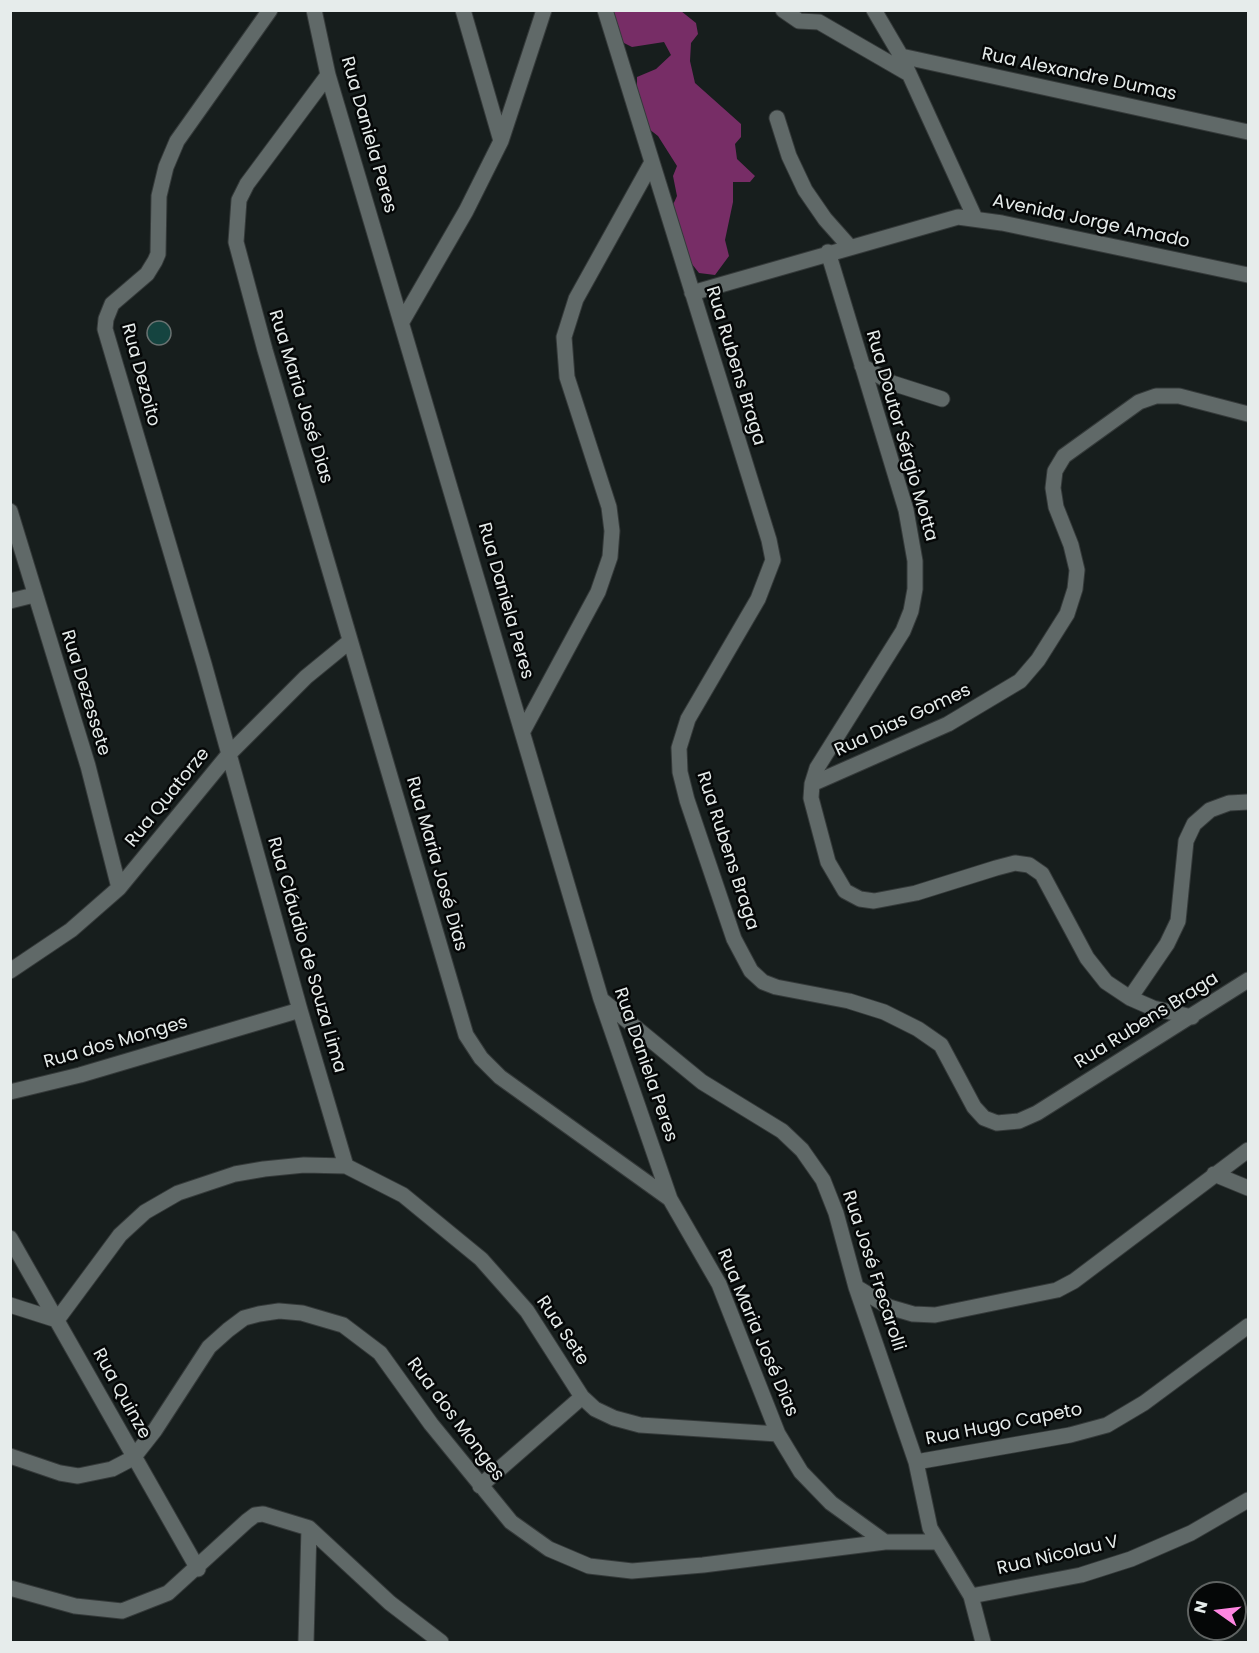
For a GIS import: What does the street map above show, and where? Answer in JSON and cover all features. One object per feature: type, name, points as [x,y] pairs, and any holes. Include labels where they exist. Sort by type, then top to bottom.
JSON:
[{"type":"street","name":"Rua Dezoito","points":[[229,754],[107,342],[106,319],[112,304],[147,274],[158,254],[159,196],[166,167],[177,141],[270,10]]},
{"type":"street","name":"Rua Daniela Peres","points":[[314,10],[328,75],[403,320],[601,999],[670,1199]]},
{"type":"street","points":[[463,10],[501,141]]},
{"type":"street","points":[[403,320],[466,211],[501,141],[544,10]]},
{"type":"street","name":"Rua Rubens Braga","points":[[605,10],[769,540],[773,560],[758,599],[688,719],[679,748],[680,772],[687,800],[734,939],[751,971],[762,982],[776,987],[849,1001],[884,1012],[918,1029],[941,1046],[974,1107],[984,1118],[997,1123],[1019,1121],[1037,1113],[1248,980]]},
{"type":"street","points":[[783,10],[799,21],[819,22],[909,74]]},
{"type":"street","name":"Avenida Jorge Amado","points":[[874,10],[901,56],[975,218],[1248,275]]},
{"type":"street","name":"Rua Alexandre Dumas","points":[[901,56],[1248,132]]},
{"type":"street","name":"Rua Maria José Dias","points":[[328,75],[247,184],[239,200],[236,242],[466,1035],[481,1058],[500,1077],[670,1199],[718,1284],[777,1434],[801,1472],[831,1503],[885,1542]]},
{"type":"street","points":[[777,118],[789,156],[805,190],[825,219],[849,246]]},
{"type":"street","points":[[523,731],[598,592],[610,548],[612,531],[609,507],[567,377],[564,338],[576,299],[651,164]]},
{"type":"street","points":[[692,294],[849,246],[958,217],[975,218]]},
{"type":"street","name":"Rua Doutor Sérgio Motta","points":[[828,252],[906,510],[915,561],[915,589],[911,611],[903,632],[817,768],[812,784],[811,798],[828,862],[845,891],[860,899],[874,901],[916,893],[1015,863],[1029,865],[1042,874],[1087,958],[1106,982],[1130,998],[1153,1008],[1192,1017]]},
{"type":"street","points":[[862,366],[892,383],[942,399]]},
{"type":"street","name":"Rua Dias Gomes","points":[[812,784],[948,724],[1020,681],[1038,660],[1067,614],[1075,589],[1077,570],[1071,545],[1056,507],[1053,488],[1055,471],[1064,456],[1139,402],[1156,396],[1179,396],[1248,414]]},
{"type":"street","name":"Rua Dezessete","points":[[10,511],[88,766],[119,888]]},
{"type":"street","points":[[10,601],[34,595]]},
{"type":"street","name":"Rua Quatorze","points":[[10,971],[71,930],[119,888],[229,754],[306,677],[350,641]]},
{"type":"street","name":"Rua Cláudio de Souza Lima","points":[[229,754],[346,1166]]},
{"type":"street","points":[[1130,998],[1167,944],[1178,921],[1186,841],[1194,824],[1210,810],[1229,803],[1248,802]]},
{"type":"street","name":"Rua José Frecarolli","points":[[601,999],[693,1075],[782,1131],[802,1150],[823,1180],[836,1213],[856,1287],[916,1462],[930,1528],[936,1542],[971,1596],[983,1642]]},
{"type":"street","name":"Rua dos Monges","points":[[10,1092],[80,1075],[300,1010]]},
{"type":"street","points":[[856,1287],[888,1307],[913,1314],[935,1315],[992,1301],[1058,1290],[1074,1281],[1248,1150]]},
{"type":"street","points":[[10,1305],[57,1320],[120,1235],[145,1212],[178,1193],[235,1174],[264,1169],[304,1165],[346,1166]]},
{"type":"street","name":"Rua Sete","points":[[346,1166],[403,1195],[482,1259],[527,1311],[582,1397],[595,1409],[614,1418],[640,1425],[777,1434]]},
{"type":"street","points":[[1214,1174],[1248,1188]]},
{"type":"street","name":"Rua Quinze","points":[[10,1238],[198,1569]]},
{"type":"street","name":"Rua dos Monges","points":[[10,1456],[78,1476],[112,1469],[133,1458],[155,1430],[209,1347],[228,1330],[244,1318],[259,1314],[279,1311],[302,1313],[343,1325],[380,1353],[480,1486],[511,1522],[549,1549],[589,1566],[644,1570],[885,1542],[936,1542]]},
{"type":"street","name":"Rua Hugo Capeto","points":[[916,1462],[1070,1435],[1107,1425],[1144,1403],[1248,1326]]},
{"type":"street","points":[[480,1486],[582,1397]]},
{"type":"street","name":"Rua Nicolau V","points":[[971,1596],[1080,1575],[1131,1558],[1191,1533],[1248,1500]]},
{"type":"street","points":[[10,1588],[75,1606],[122,1611],[168,1593],[198,1569],[255,1515],[275,1515],[309,1528],[390,1603],[441,1642]]},
{"type":"street","points":[[306,1642],[309,1528]]},
{"type":"shaded area","points":[[613,11],[681,11],[696,23],[698,34],[691,43],[690,61],[695,83],[741,124],[741,137],[735,144],[737,159],[755,176],[750,182],[733,182],[733,202],[725,240],[729,256],[715,275],[699,273],[688,259],[672,207],[677,196],[673,176],[677,166],[658,136],[649,129],[637,96],[637,77],[656,69],[671,55],[664,42],[632,47],[620,41]]},
{"type":"building","points":[[159,321],[167,325],[171,333],[167,341],[159,345],[151,341],[147,333],[151,325]]}]
